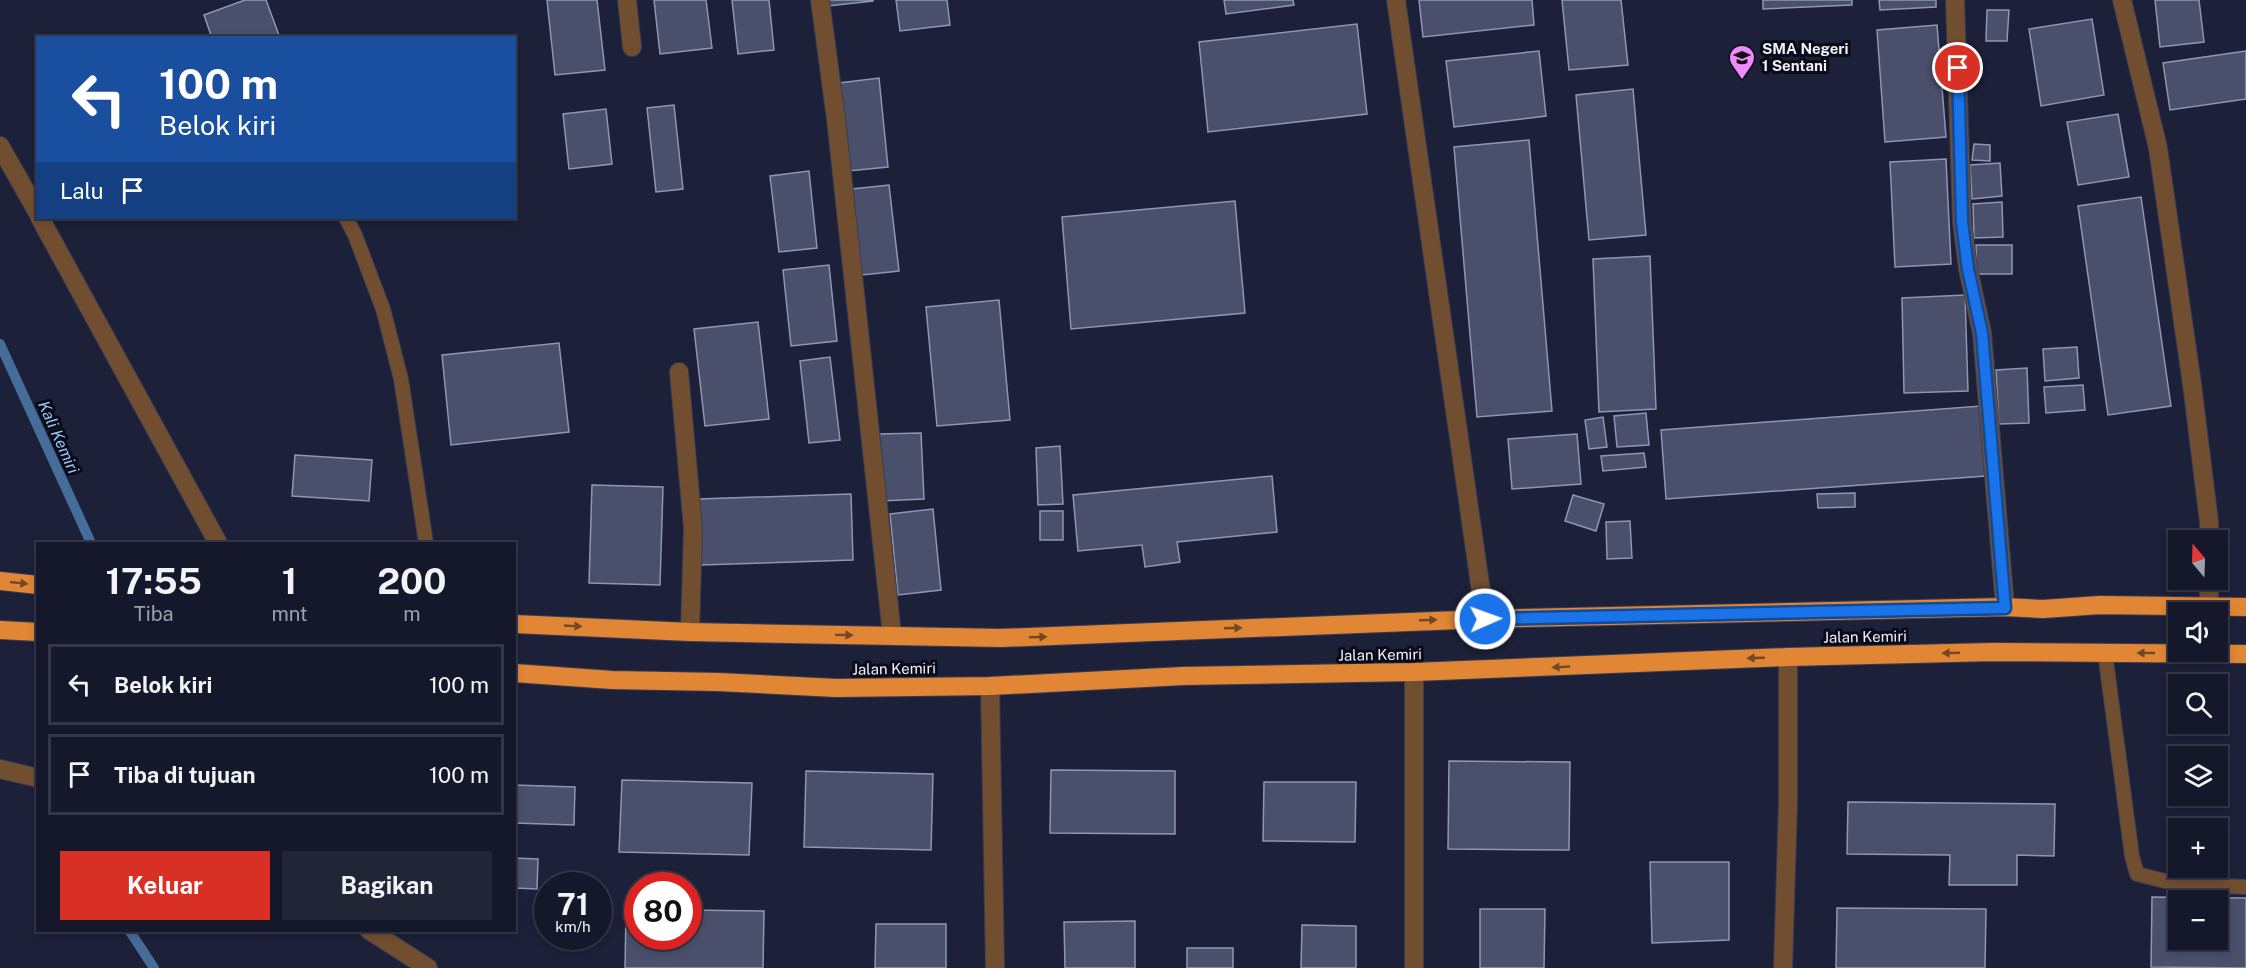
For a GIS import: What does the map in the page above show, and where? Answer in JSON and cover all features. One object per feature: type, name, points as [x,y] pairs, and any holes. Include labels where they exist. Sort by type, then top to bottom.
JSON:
[{"type":"highway","points":[[0,581],[36,585]]},
{"type":"highway","name":"Jalan Kemiri","points":[[516,624],[690,632],[1001,638],[1485,619],[2043,609],[2100,604],[2168,606]]},
{"type":"highway","name":"Jalan Kemiri","points":[[2228,607],[2246,607]]},
{"type":"highway","points":[[0,630],[36,632]]},
{"type":"highway","name":"Jalan Kemiri","points":[[516,673],[612,680],[836,688],[990,686],[1183,676],[1414,672],[1788,657],[1993,652],[2246,654]]},
{"type":"street","points":[[627,0],[632,46]]},
{"type":"street","points":[[820,0],[836,119],[892,635]]},
{"type":"street","points":[[1396,0],[1485,619]]},
{"type":"street","points":[[1955,0],[1962,222],[1968,269],[1982,333],[2005,608]]},
{"type":"street","points":[[2122,0],[2159,159],[2192,384],[2209,530]]},
{"type":"street","points":[[0,146],[36,209]]},
{"type":"street","points":[[41,219],[217,542]]},
{"type":"street","points":[[679,372],[693,528],[690,632]]},
{"type":"street","points":[[1783,968],[1788,802],[1788,657]]},
{"type":"street","points":[[1414,672],[1414,968]]},
{"type":"street","points":[[990,686],[995,968]]},
{"type":"street","points":[[0,769],[36,778]]},
{"type":"street","points":[[372,932],[428,968]]},
{"type":"lane","points":[[347,219],[355,235],[383,309],[401,379],[426,542]]},
{"type":"lane","points":[[2105,653],[2132,856],[2137,874],[2177,884],[2246,887]]},
{"type":"building","points":[[245,0],[266,0],[279,36],[211,36],[204,15]]},
{"type":"building","points":[[547,0],[597,0],[605,70],[555,75]]},
{"type":"building","points":[[654,0],[706,0],[712,48],[660,54]]},
{"type":"building","points":[[732,0],[769,0],[774,50],[738,54]]},
{"type":"building","points":[[828,0],[873,0],[873,1],[828,6]]},
{"type":"building","points":[[896,0],[947,0],[950,25],[900,31]]},
{"type":"building","points":[[1224,0],[1293,0],[1294,5],[1226,14]]},
{"type":"building","points":[[1419,0],[1532,0],[1534,25],[1423,37]]},
{"type":"building","points":[[1562,0],[1621,0],[1628,65],[1569,70]]},
{"type":"building","points":[[1763,0],[1852,0],[1852,5],[1763,9]]},
{"type":"building","points":[[1879,0],[1936,0],[1936,7],[1880,10]]},
{"type":"building","points":[[2155,0],[2199,0],[2204,42],[2160,47]]},
{"type":"building","points":[[1987,10],[2009,10],[2007,41],[1986,41]]},
{"type":"building","points":[[2092,19],[2104,95],[2041,106],[2029,29]]},
{"type":"building","points":[[1357,24],[1367,114],[1208,132],[1199,42]]},
{"type":"building","points":[[1937,25],[1946,137],[1885,142],[1877,30]]},
{"type":"building","points":[[1539,51],[1546,116],[1454,127],[1446,61]]},
{"type":"building","points":[[2246,51],[2246,99],[2170,110],[2163,63]]},
{"type":"building","points":[[879,78],[888,167],[848,171],[839,83]]},
{"type":"building","points":[[1633,89],[1646,235],[1589,240],[1576,95]]},
{"type":"building","points":[[674,105],[683,189],[656,192],[647,108]]},
{"type":"building","points":[[606,109],[612,164],[569,169],[563,114]]},
{"type":"building","points":[[2118,114],[2129,177],[2078,185],[2067,122]]},
{"type":"building","points":[[1529,140],[1552,411],[1477,417],[1454,147]]},
{"type":"building","points":[[1974,144],[1990,145],[1990,161],[1972,160]]},
{"type":"building","points":[[1946,159],[1951,264],[1895,267],[1890,162]]},
{"type":"building","points":[[2000,163],[2002,196],[1972,199],[1970,165]]},
{"type":"building","points":[[809,171],[817,248],[779,252],[770,176]]},
{"type":"building","points":[[889,185],[899,271],[862,275],[852,189]]},
{"type":"building","points":[[2141,197],[2171,406],[2108,415],[2078,206]]},
{"type":"building","points":[[1235,201],[1245,313],[1071,329],[1062,217]]},
{"type":"building","points":[[2002,202],[2003,237],[1974,238],[1973,204]]},
{"type":"building","points":[[1976,245],[2012,245],[2012,274],[1976,274]]},
{"type":"building","points":[[1650,256],[1656,409],[1599,412],[1593,259]]},
{"type":"building","points":[[829,265],[837,341],[791,346],[783,270]]},
{"type":"building","points":[[1965,295],[1968,391],[1904,393],[1902,298]]},
{"type":"building","points":[[999,300],[1010,420],[937,426],[926,307]]},
{"type":"building","points":[[758,322],[769,419],[705,426],[694,329]]},
{"type":"building","points":[[559,343],[569,432],[451,445],[442,355]]},
{"type":"building","points":[[2077,347],[2079,378],[2045,381],[2043,349]]},
{"type":"building","points":[[830,357],[840,440],[809,443],[800,361]]},
{"type":"building","points":[[2027,368],[2029,423],[1999,424],[1996,370]]},
{"type":"building","points":[[2083,385],[2085,410],[2046,413],[2044,387]]},
{"type":"building","points":[[1981,406],[1986,476],[1666,499],[1661,430]]},
{"type":"building","points":[[1646,413],[1649,445],[1617,447],[1614,416]]},
{"type":"building","points":[[1603,417],[1607,447],[1589,449],[1585,420]]},
{"type":"building","points":[[921,433],[924,499],[881,501],[878,434]]},
{"type":"building","points":[[1577,434],[1581,484],[1512,489],[1508,439]]},
{"type":"building","points":[[1060,446],[1063,504],[1038,505],[1036,448]]},
{"type":"building","points":[[1644,453],[1646,467],[1603,471],[1601,456]]},
{"type":"building","points":[[295,455],[372,460],[369,501],[292,496]]},
{"type":"building","points":[[1272,476],[1277,532],[1177,542],[1180,562],[1145,567],[1142,545],[1078,551],[1073,495]]},
{"type":"building","points":[[592,485],[663,487],[660,585],[589,583]]},
{"type":"building","points":[[1855,493],[1855,507],[1818,508],[1817,494]]},
{"type":"building","points":[[851,494],[853,560],[701,565],[699,499]]},
{"type":"building","points":[[1573,495],[1604,504],[1596,531],[1565,521]]},
{"type":"building","points":[[933,509],[941,590],[898,595],[890,514]]},
{"type":"building","points":[[1040,511],[1063,511],[1063,540],[1040,540]]},
{"type":"building","points":[[1630,521],[1632,558],[1607,559],[1606,522]]},
{"type":"building","points":[[1449,761],[1570,762],[1569,850],[1448,849]]},
{"type":"building","points":[[1051,770],[1175,771],[1175,834],[1050,833]]},
{"type":"building","points":[[806,771],[933,774],[931,850],[804,847]]},
{"type":"building","points":[[622,780],[752,783],[749,855],[619,852]]},
{"type":"building","points":[[1264,782],[1356,782],[1355,842],[1263,841]]},
{"type":"building","points":[[516,785],[575,787],[574,825],[516,823]]},
{"type":"building","points":[[1848,802],[2055,804],[2054,856],[2017,855],[2017,885],[1949,885],[1950,855],[1847,854]]},
{"type":"building","points":[[516,858],[538,859],[538,872],[534,872],[534,889],[516,888]]},
{"type":"building","points":[[1650,862],[1729,862],[1729,940],[1652,943]]},
{"type":"building","points":[[2152,897],[2168,897],[2168,950],[2228,950],[2228,898],[2246,898],[2246,968],[2151,967]]},
{"type":"building","points":[[1837,908],[1986,909],[1985,968],[1836,968]]},
{"type":"building","points":[[1480,909],[1545,909],[1544,968],[1480,968]]},
{"type":"building","points":[[702,910],[764,911],[763,968],[625,968],[625,950],[702,950]]},
{"type":"building","points":[[1135,921],[1135,968],[1065,968],[1064,922]]},
{"type":"building","points":[[876,924],[946,924],[946,968],[875,968]]},
{"type":"building","points":[[1302,925],[1356,926],[1356,968],[1301,968]]},
{"type":"building","points":[[1187,948],[1233,948],[1233,968],[1187,968]]},
{"type":"waterway","name":"Kali Kemiri","points":[[0,344],[91,542]]},
{"type":"waterway","name":"Kali Kemiri","points":[[130,932],[154,968]]},
{"type":"place","name":"SMA Negeri 1 Sentani","points":[[1742,81]]},
{"type":"route","points":[[1485,619],[2005,608],[1982,333],[1968,269],[1962,222],[1958,68]]}]
